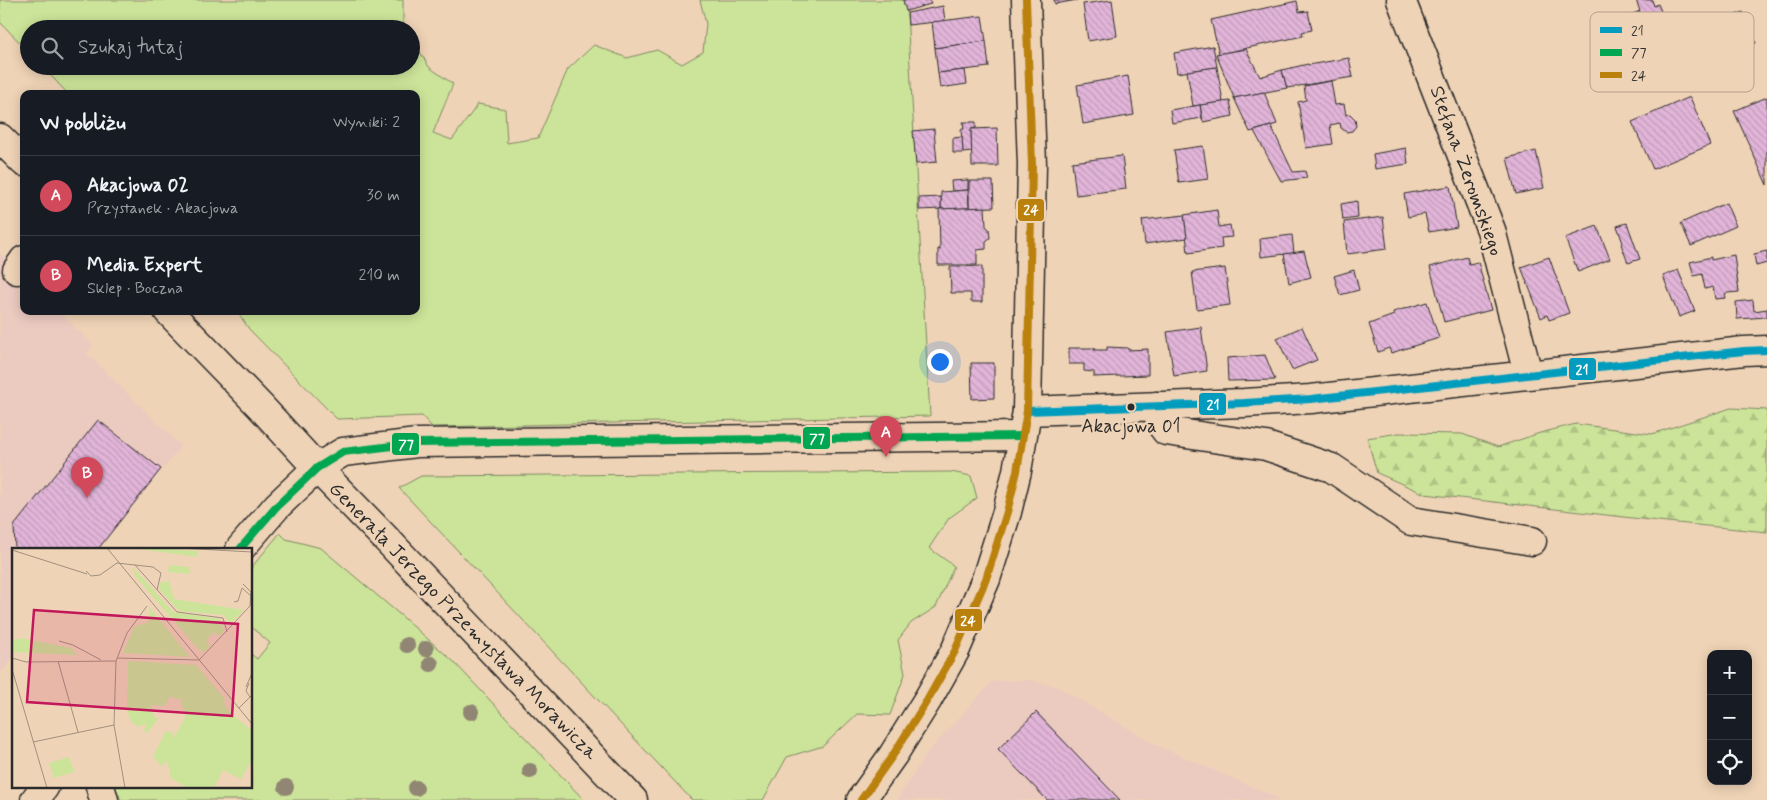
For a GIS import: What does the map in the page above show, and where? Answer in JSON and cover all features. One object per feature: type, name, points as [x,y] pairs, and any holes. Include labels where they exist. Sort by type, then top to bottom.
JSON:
[{"type":"street","points":[[861,800],[893,755],[955,651],[986,579],[1017,471],[1024,424],[1032,165],[1026,0]]},
{"type":"street","name":"Stefana Żeromskiego","points":[[1401,0],[1491,230],[1528,374]]},
{"type":"street","points":[[0,138],[20,158]]},
{"type":"street","name":"Generała Jerzego Przemysława Morawicza","points":[[172,315],[634,800]]},
{"type":"street","points":[[241,548],[276,506],[317,468],[343,452],[416,443],[1024,424],[1157,406],[1311,399],[1528,374],[1767,350]]},
{"type":"street","points":[[1157,406],[1160,423],[1166,431],[1266,446],[1332,468],[1411,521],[1532,541]]},
{"type":"street","points":[[35,800],[44,788]]},
{"type":"shaded area","points":[[0,253],[20,273],[20,315],[62,315],[93,345],[87,354],[181,446],[100,548],[12,548],[12,659],[0,674]]},
{"type":"shaded area","points":[[1030,680],[1058,687],[1158,746],[1282,800],[897,800],[927,753],[993,681]]},
{"type":"green space","points":[[0,0],[403,0],[403,20],[20,20],[20,43],[0,22]]},
{"type":"green space","points":[[700,0],[903,0],[907,13],[930,416],[432,427],[422,416],[337,419],[249,329],[240,315],[420,315],[420,90],[64,90],[50,75],[420,75],[420,52],[429,67],[453,84],[433,133],[452,140],[478,104],[505,109],[507,143],[538,138],[568,69],[594,45],[627,58],[657,50],[682,64],[703,52],[706,24]]},
{"type":"green space","points":[[1731,408],[1767,410],[1767,532],[1425,494],[1377,473],[1367,438],[1399,433],[1462,434],[1498,447],[1540,433],[1576,424],[1652,434]]},
{"type":"green space","points":[[951,472],[971,476],[977,498],[949,518],[929,548],[954,566],[936,607],[911,623],[898,640],[905,674],[890,715],[857,714],[823,746],[787,757],[763,800],[692,800],[399,488],[421,476]]},
{"type":"green space","points":[[280,533],[286,539],[321,548],[453,661],[584,800],[121,800],[116,788],[252,788],[252,655],[257,659],[270,643],[252,628],[252,567]]},
{"type":"building","points":[[903,0],[929,0],[931,4],[906,11]]},
{"type":"building","points":[[1054,0],[1077,0],[1055,4]]},
{"type":"building","points":[[1112,0],[1117,36],[1088,41],[1083,4]]},
{"type":"building","points":[[1636,0],[1652,0],[1654,6],[1658,4],[1661,12],[1638,12],[1640,11]]},
{"type":"building","points":[[1297,1],[1299,12],[1308,11],[1312,30],[1302,32],[1303,36],[1219,54],[1211,20]]},
{"type":"building","points":[[943,6],[945,21],[908,25],[907,13]]},
{"type":"building","points":[[982,16],[986,41],[935,48],[932,22]]},
{"type":"building","points":[[986,41],[989,67],[938,73],[935,48]]},
{"type":"building","points":[[1213,46],[1217,67],[1177,73],[1174,53]]},
{"type":"building","points":[[1246,49],[1260,77],[1282,70],[1287,88],[1234,98],[1216,54]]},
{"type":"building","points":[[1349,58],[1353,77],[1287,88],[1282,70]]},
{"type":"building","points":[[1217,67],[1223,102],[1193,106],[1187,71]]},
{"type":"building","points":[[965,70],[967,84],[940,88],[938,73]]},
{"type":"building","points":[[1128,76],[1134,115],[1083,124],[1077,85]]},
{"type":"building","points":[[1331,81],[1335,105],[1344,104],[1346,115],[1350,114],[1355,119],[1356,126],[1352,131],[1346,132],[1341,128],[1340,123],[1330,125],[1333,144],[1306,148],[1298,102],[1306,100],[1304,86]]},
{"type":"building","points":[[1264,92],[1277,124],[1250,132],[1234,98]]},
{"type":"building","points":[[1690,97],[1710,145],[1653,169],[1632,122]]},
{"type":"building","points":[[1767,97],[1767,185],[1734,111]]},
{"type":"building","points":[[1230,101],[1233,116],[1203,122],[1200,105]]},
{"type":"building","points":[[1200,105],[1202,118],[1172,123],[1170,110]]},
{"type":"building","points":[[963,122],[976,122],[976,128],[971,129],[972,152],[963,153],[961,129],[964,129]]},
{"type":"building","points":[[1271,126],[1293,172],[1305,171],[1307,178],[1281,181],[1254,131]]},
{"type":"building","points":[[997,128],[998,166],[972,166],[971,129]]},
{"type":"building","points":[[934,129],[937,162],[916,164],[913,131]]},
{"type":"building","points":[[962,137],[963,153],[953,153],[953,138]]},
{"type":"building","points":[[1203,146],[1208,179],[1179,183],[1174,150]]},
{"type":"building","points":[[1406,148],[1408,164],[1375,169],[1373,154]]},
{"type":"building","points":[[1536,151],[1544,188],[1516,194],[1507,158]]},
{"type":"building","points":[[1122,156],[1126,189],[1076,195],[1072,162]]},
{"type":"building","points":[[968,180],[968,190],[952,191],[951,181]]},
{"type":"building","points":[[969,181],[993,181],[994,207],[969,208]]},
{"type":"building","points":[[1450,186],[1457,227],[1429,232],[1425,214],[1408,217],[1404,194]]},
{"type":"building","points":[[968,190],[969,208],[941,209],[941,192]]},
{"type":"building","points":[[941,197],[941,209],[919,210],[919,198]]},
{"type":"building","points":[[1357,201],[1358,218],[1343,220],[1341,204]]},
{"type":"building","points":[[1726,203],[1736,226],[1691,246],[1681,223]]},
{"type":"building","points":[[985,207],[986,226],[989,229],[990,238],[986,241],[986,249],[977,250],[977,265],[938,265],[938,249],[940,250],[939,209]]},
{"type":"building","points":[[1217,210],[1219,227],[1230,225],[1232,237],[1221,238],[1222,248],[1188,253],[1184,215]]},
{"type":"building","points":[[1184,215],[1187,238],[1145,244],[1142,220]]},
{"type":"building","points":[[1383,217],[1387,249],[1347,254],[1344,222]]},
{"type":"building","points":[[1627,223],[1640,259],[1628,263],[1617,226]]},
{"type":"building","points":[[1597,226],[1610,259],[1578,272],[1565,238]]},
{"type":"building","points":[[1292,235],[1294,253],[1261,257],[1260,239]]},
{"type":"building","points":[[1304,251],[1311,277],[1289,283],[1284,254]]},
{"type":"building","points":[[1767,251],[1767,263],[1756,266],[1754,254]]},
{"type":"building","points":[[1734,255],[1739,292],[1727,293],[1725,294],[1726,298],[1715,299],[1713,287],[1705,289],[1702,274],[1694,276],[1690,262],[1711,257],[1711,260]]},
{"type":"building","points":[[1467,257],[1469,264],[1478,262],[1491,310],[1444,322],[1430,267]]},
{"type":"building","points":[[1549,257],[1569,313],[1549,320],[1547,315],[1541,318],[1521,267]]},
{"type":"building","points":[[982,266],[982,302],[971,302],[971,293],[951,293],[950,267]]},
{"type":"building","points":[[1225,268],[1230,305],[1197,309],[1192,272]]},
{"type":"building","points":[[1354,270],[1359,290],[1340,295],[1334,276]]},
{"type":"building","points":[[1678,270],[1695,311],[1679,317],[1663,276]]},
{"type":"building","points":[[1753,300],[1754,311],[1767,309],[1767,317],[1737,319],[1736,302]]},
{"type":"building","points":[[1427,302],[1439,338],[1391,353],[1389,348],[1378,352],[1369,324],[1394,315],[1393,312]]},
{"type":"building","points":[[1201,327],[1207,371],[1174,376],[1167,332]]},
{"type":"building","points":[[1302,327],[1317,360],[1292,370],[1277,338]]},
{"type":"building","points":[[1107,347],[1128,348],[1128,350],[1148,349],[1148,375],[1094,377],[1094,372],[1084,371],[1084,364],[1069,364],[1069,348],[1107,350]]},
{"type":"building","points":[[1265,355],[1275,380],[1228,381],[1227,358]]},
{"type":"building","points":[[971,363],[994,363],[994,398],[972,399]]},
{"type":"building","points":[[98,420],[161,469],[99,548],[15,548],[14,526]]},
{"type":"building","points":[[1036,712],[1120,800],[1047,800],[998,749]]},
{"type":"transit line","name":"24","points":[[861,800],[893,755],[955,651],[986,579],[1007,512],[1017,471],[1027,411],[1032,165],[1026,0]]},
{"type":"transit line","name":"21","points":[[1027,411],[1311,399],[1767,350]]},
{"type":"transit line","name":"77","points":[[241,548],[277,506],[317,468],[343,452],[417,443],[1022,436]]},
{"type":"place","name":"Akacjowa 01","points":[[1131,407]]},
{"type":"place","name":"Akacjowa 02","points":[[886,457]]},
{"type":"place","name":"Media Expert","points":[[87,498]]}]
